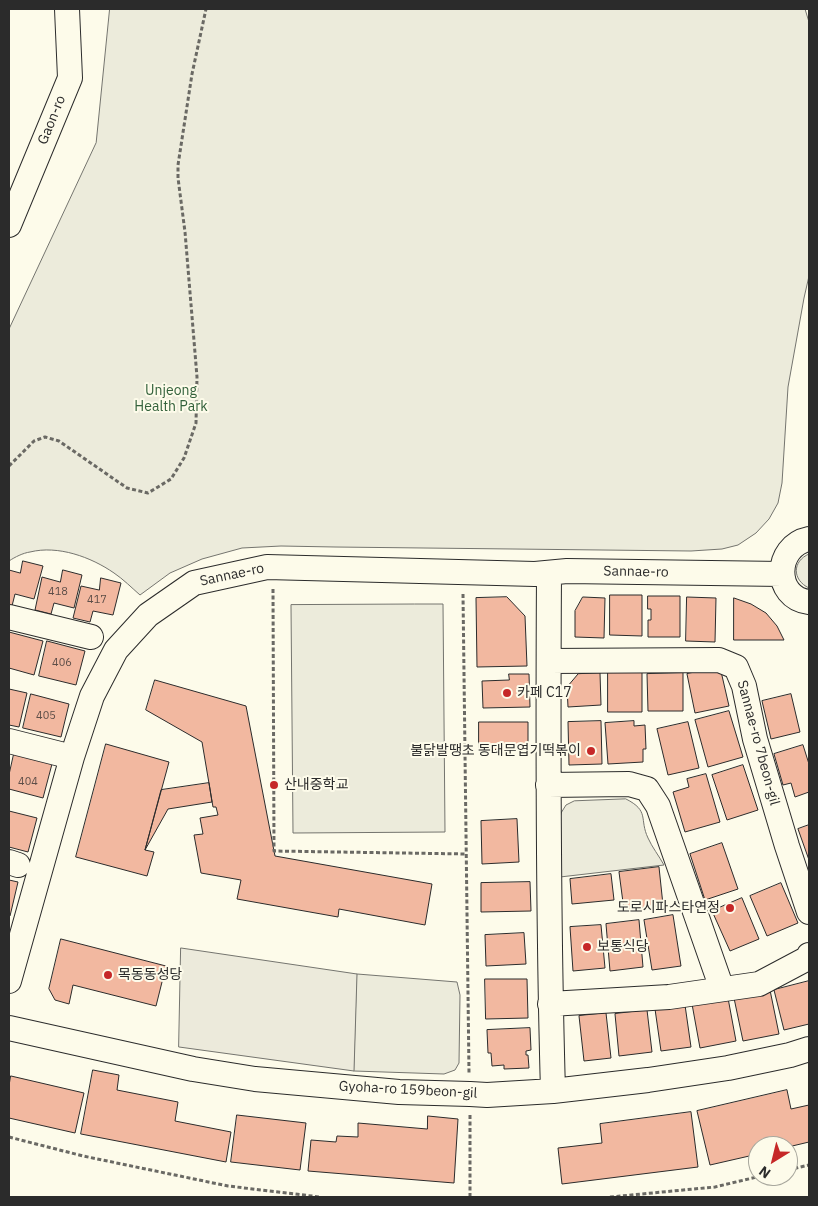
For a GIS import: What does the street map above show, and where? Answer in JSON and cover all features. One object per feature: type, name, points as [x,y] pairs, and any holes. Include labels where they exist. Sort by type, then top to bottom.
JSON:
[{"type":"street","name":"Gaon-ro","points":[[9,225],[70,78],[67,9]]},
{"type":"street","points":[[809,540],[794,546],[787,553],[783,562],[782,574],[789,590],[796,597],[809,602]]},
{"type":"street","name":"Sannae-ro","points":[[9,980],[72,757],[92,696],[116,650],[148,615],[194,583],[267,567],[535,574],[567,572],[782,574]]},
{"type":"street","points":[[549,572],[548,785],[552,1091]]},
{"type":"street","points":[[9,617],[91,637]]},
{"type":"street","name":"Sannae-ro 7beon-gil","points":[[549,661],[719,660],[736,667],[744,686],[755,739],[809,912]]},
{"type":"street","points":[[9,740],[72,757]]},
{"type":"street","points":[[548,785],[629,784],[647,789],[658,806],[722,989]]},
{"type":"street","points":[[550,1004],[669,997],[759,984],[809,956]]},
{"type":"street","name":"Gyoha-ro 159beon-gil","points":[[9,1028],[193,1070],[255,1079],[400,1092],[487,1095],[552,1091],[648,1080],[728,1068],[790,1055],[809,1049]]},
{"type":"path","points":[[9,466],[34,441],[45,437],[59,441],[128,488],[148,493],[171,479],[184,458],[196,423],[197,377],[178,165],[192,74],[206,9]]},
{"type":"path","points":[[273,586],[274,851],[467,854]]},
{"type":"path","points":[[464,594],[469,1074]]},
{"type":"path","points":[[470,1114],[470,1197]]},
{"type":"path","points":[[9,1137],[83,1156],[228,1186],[320,1197]]},
{"type":"path","points":[[610,1197],[715,1186],[748,1179]]},
{"type":"green space","name":"Unjeong Health Park","points":[[110,9],[805,9],[809,22],[809,276],[788,387],[782,483],[778,503],[769,519],[756,533],[738,545],[722,549],[691,551],[281,546],[242,548],[202,559],[170,573],[140,595],[105,567],[85,557],[63,551],[41,550],[25,553],[9,561],[9,329],[96,143]]},
{"type":"green space","points":[[809,554],[809,588],[799,580],[796,571],[799,561]]},
{"type":"green space","points":[[443,604],[445,832],[293,833],[291,605]]},
{"type":"green space","points":[[626,799],[638,807],[641,812],[645,831],[651,845],[664,865],[560,877],[559,823],[561,813],[566,805],[574,801]]},
{"type":"green space","points":[[357,974],[457,982],[460,995],[459,1063],[455,1070],[444,1074],[354,1071]]},
{"type":"shaded area","points":[[181,948],[357,974],[354,1071],[179,1047]]},
{"type":"building","points":[[23,561],[43,566],[34,599],[15,594],[12,606],[9,605],[9,570],[20,573]]},
{"type":"building","points":[[63,570],[82,575],[74,608],[54,603],[51,614],[35,610],[42,577],[60,582]]},
{"type":"building","points":[[101,578],[121,583],[113,615],[93,611],[90,622],[73,618],[81,586],[99,590]]},
{"type":"building","points":[[610,595],[642,595],[642,636],[610,635]]},
{"type":"building","points":[[648,596],[680,596],[680,637],[648,637],[648,620],[651,620],[651,609],[648,609]]},
{"type":"building","points":[[507,597],[525,616],[527,666],[477,667],[476,598]]},
{"type":"building","points":[[583,597],[605,598],[604,638],[575,637],[575,611]]},
{"type":"building","points":[[687,597],[716,598],[715,642],[686,641]]},
{"type":"building","points":[[734,598],[751,604],[766,613],[777,626],[784,640],[734,640]]},
{"type":"building","points":[[9,632],[43,641],[34,675],[9,668]]},
{"type":"building","points":[[47,641],[85,651],[76,685],[39,676]]},
{"type":"building","points":[[720,667],[729,706],[695,713],[687,674]]},
{"type":"building","points":[[608,671],[642,671],[642,712],[608,712]]},
{"type":"building","points":[[600,673],[601,705],[568,707],[567,687],[578,674]]},
{"type":"building","points":[[683,673],[683,711],[648,711],[647,674]]},
{"type":"building","points":[[509,674],[529,674],[530,707],[483,708],[482,681],[509,680]]},
{"type":"building","points":[[155,680],[246,706],[275,856],[432,884],[425,925],[339,909],[338,917],[237,899],[241,880],[201,873],[194,835],[203,834],[200,818],[218,815],[216,807],[213,807],[202,742],[146,710]]},
{"type":"building","points":[[9,689],[27,693],[19,727],[9,725]]},
{"type":"building","points":[[31,694],[69,704],[61,737],[23,728]]},
{"type":"building","points":[[791,694],[800,732],[771,739],[762,701]]},
{"type":"building","points":[[729,711],[743,757],[708,767],[695,720]]},
{"type":"building","points":[[601,721],[602,764],[569,765],[568,722]]},
{"type":"building","points":[[634,721],[634,726],[645,725],[646,749],[643,749],[643,762],[608,764],[605,723]]},
{"type":"building","points":[[479,722],[528,722],[528,749],[479,750]]},
{"type":"building","points":[[688,722],[699,768],[668,775],[657,729]]},
{"type":"building","points":[[106,744],[169,762],[145,850],[154,852],[147,876],[76,857]]},
{"type":"building","points":[[803,745],[809,764],[809,792],[795,797],[791,783],[783,785],[774,754]]},
{"type":"building","points":[[14,754],[52,764],[43,798],[9,789],[9,775]]},
{"type":"building","points":[[743,765],[758,810],[727,820],[712,775]]},
{"type":"building","points":[[706,774],[720,822],[685,832],[673,792],[689,787],[687,779]]},
{"type":"building","points":[[209,783],[212,802],[168,809],[145,850],[161,790]]},
{"type":"building","points":[[9,811],[37,818],[28,852],[9,847]]},
{"type":"building","points":[[517,819],[519,862],[482,864],[481,821]]},
{"type":"building","points":[[809,825],[809,860],[798,829]]},
{"type":"building","points":[[722,843],[738,889],[705,900],[690,854]]},
{"type":"building","points":[[659,867],[663,905],[624,910],[619,872]]},
{"type":"building","points":[[611,874],[614,900],[572,904],[570,879]]},
{"type":"building","points":[[9,880],[18,882],[10,916],[9,916]]},
{"type":"building","points":[[530,882],[531,911],[481,912],[481,883]]},
{"type":"building","points":[[781,883],[798,923],[767,936],[750,896]]},
{"type":"building","points":[[742,898],[759,939],[730,951],[712,911]]},
{"type":"building","points":[[673,915],[681,966],[652,970],[644,920]]},
{"type":"building","points":[[639,920],[643,967],[610,971],[606,924]]},
{"type":"building","points":[[601,925],[605,968],[573,971],[570,927]]},
{"type":"building","points":[[524,933],[526,964],[486,966],[485,935]]},
{"type":"building","name":"목동동성당","points":[[61,939],[166,966],[156,1006],[73,985],[69,1004],[55,1000],[49,989]]},
{"type":"building","points":[[485,979],[527,979],[528,1018],[486,1019]]},
{"type":"building","points":[[809,981],[809,1024],[784,1030],[774,990]]},
{"type":"building","points":[[770,990],[779,1034],[743,1041],[734,998]]},
{"type":"building","points":[[728,998],[736,1041],[700,1048],[692,1004]]},
{"type":"building","points":[[685,1005],[691,1047],[661,1051],[655,1009]]},
{"type":"building","points":[[647,1010],[652,1052],[619,1056],[615,1014]]},
{"type":"building","points":[[606,1013],[611,1058],[584,1061],[579,1016]]},
{"type":"building","points":[[530,1028],[531,1050],[526,1051],[529,1068],[504,1069],[504,1065],[492,1066],[491,1053],[488,1053],[487,1030]]},
{"type":"building","points":[[93,1070],[119,1075],[117,1090],[178,1102],[175,1121],[231,1132],[226,1162],[81,1134]]},
{"type":"building","points":[[11,1076],[84,1093],[75,1133],[9,1118],[9,1086]]},
{"type":"building","points":[[787,1090],[791,1109],[809,1105],[809,1142],[798,1145],[798,1136],[748,1136],[748,1156],[710,1165],[697,1111]]},
{"type":"building","points":[[691,1112],[698,1167],[562,1184],[558,1148],[602,1143],[600,1124]]},
{"type":"building","points":[[237,1115],[306,1123],[300,1170],[231,1162]]},
{"type":"building","points":[[428,1116],[458,1119],[454,1183],[308,1171],[311,1140],[336,1142],[337,1136],[358,1137],[358,1123],[427,1129]]},
{"type":"place","name":"카페 C17","points":[[507,693]]},
{"type":"place","name":"불닭발땡초 동대문엽기떡볶이","points":[[591,751]]},
{"type":"place","name":"산내중학교","points":[[274,785]]},
{"type":"place","name":"도로시파스타연정","points":[[730,908]]},
{"type":"place","name":"보통식당","points":[[587,947]]},
{"type":"place","name":"목동동성당","points":[[108,975]]}]
